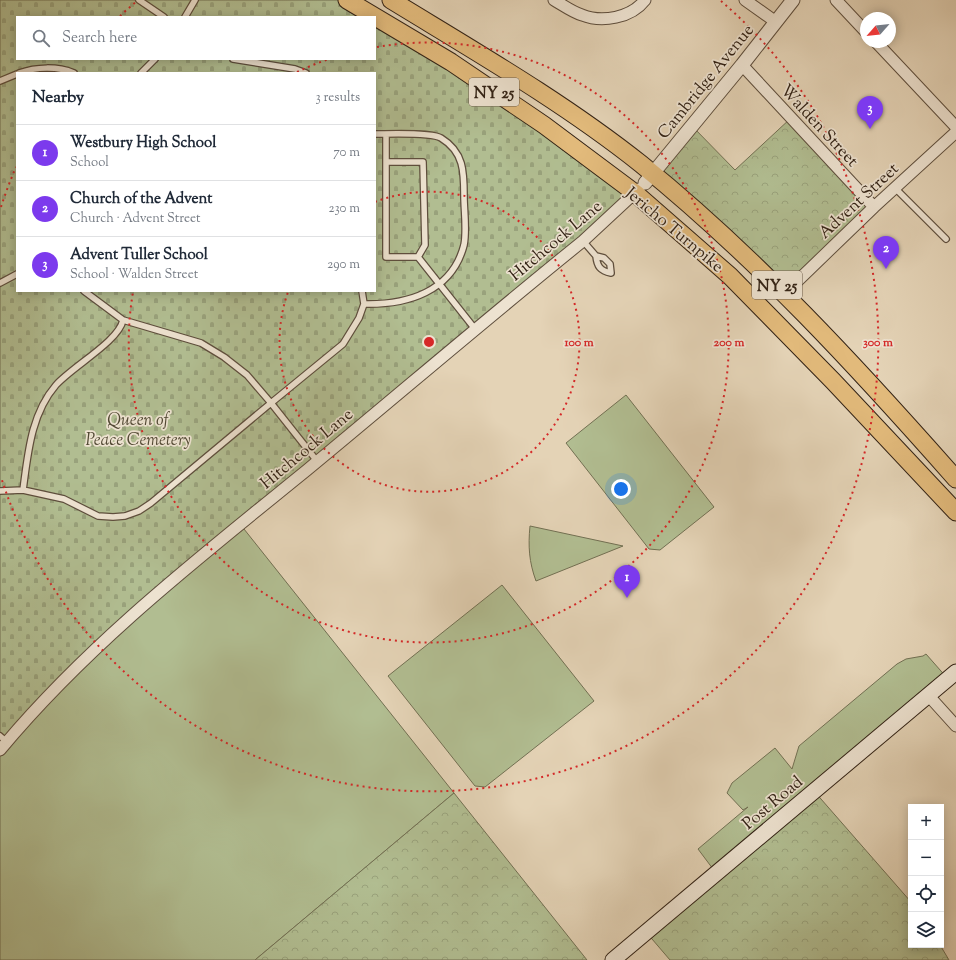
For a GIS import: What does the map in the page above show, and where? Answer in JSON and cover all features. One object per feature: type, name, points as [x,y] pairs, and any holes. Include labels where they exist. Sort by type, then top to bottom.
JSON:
[{"type":"main road","name":"Jericho Turnpike","points":[[347,0],[374,16]]},
{"type":"main road","name":"Jericho Turnpike","points":[[391,0],[568,109],[645,184],[730,276],[833,381],[956,512]]},
{"type":"main road","name":"Jericho Turnpike","points":[[376,17],[451,62],[544,125],[645,184],[754,263],[785,293],[956,479]]},
{"type":"main road","points":[[833,381],[851,364]]},
{"type":"main road","name":"Post Road","points":[[613,960],[956,672]]},
{"type":"street","points":[[554,0],[582,15],[609,19],[633,10],[645,0]]},
{"type":"street","points":[[745,0],[776,22]]},
{"type":"street","name":"Cambridge Avenue","points":[[645,184],[793,0]]},
{"type":"street","points":[[836,0],[860,26]]},
{"type":"street","points":[[882,48],[956,127]]},
{"type":"street","name":"Walden Street","points":[[742,65],[874,207]]},
{"type":"street","name":"Advent Street","points":[[785,293],[874,207],[956,132]]},
{"type":"street","name":"Hitchcock Lane","points":[[2,742],[138,611],[223,538],[318,461],[583,240],[645,184]]},
{"type":"street","points":[[928,695],[956,726]]},
{"type":"lane","points":[[139,0],[163,16]]},
{"type":"lane","points":[[186,16],[195,0]]},
{"type":"lane","points":[[142,72],[153,60]]},
{"type":"lane","points":[[239,60],[295,69],[303,72]]},
{"type":"lane","points":[[21,72],[26,70],[49,68],[69,72]]},
{"type":"lane","points":[[0,81],[16,74]]},
{"type":"lane","points":[[364,304],[395,303],[411,299],[427,292],[440,283],[458,262],[464,243],[464,167],[461,159],[450,144],[435,136],[376,134]]},
{"type":"lane","points":[[386,134],[386,257],[418,257],[475,329]]},
{"type":"lane","points":[[386,162],[423,162],[425,245],[418,257]]},
{"type":"lane","points":[[895,188],[946,239]]},
{"type":"lane","points":[[583,240],[596,256]]},
{"type":"lane","points":[[0,284],[16,275]]},
{"type":"lane","points":[[85,292],[124,320],[201,343],[224,357],[247,375],[318,461]]},
{"type":"lane","points":[[0,491],[23,490],[64,499],[98,516],[113,517],[139,511],[151,503],[343,344],[359,318],[364,304],[362,292]]},
{"type":"lane","points":[[23,490],[29,444],[35,422],[46,400],[55,386],[122,328],[124,320]]},
{"type":"green space","name":"Queen of Peace Cemetery","points":[[0,0],[347,0],[374,16],[16,16],[16,60],[376,60],[376,17],[451,62],[544,125],[635,193],[620,208],[138,611],[45,699],[0,750]]},
{"type":"green space","points":[[791,118],[874,207],[785,293],[654,175],[692,126],[735,170]]},
{"type":"green space","points":[[626,395],[714,507],[660,550],[649,549],[566,443]]},
{"type":"green space","points":[[240,524],[454,793],[255,960],[0,960],[0,750],[45,699]]},
{"type":"green space","points":[[530,526],[623,546],[536,581],[530,554]]},
{"type":"green space","points":[[502,585],[594,701],[485,787],[475,786],[388,676]]},
{"type":"green space","points":[[926,654],[948,679],[716,873],[698,849],[748,807],[743,810],[727,793],[732,783],[775,748],[792,769],[799,746],[897,664],[906,659],[923,656]]},
{"type":"green space","points":[[814,791],[908,899],[908,948],[942,948],[949,960],[670,960],[646,932]]},
{"type":"green space","points":[[454,793],[587,960],[255,960]]},
{"type":"place","name":"Advent Tuller School","points":[[870,129]]},
{"type":"place","name":"Church of the Advent","points":[[886,269]]},
{"type":"place","name":"Westbury High School","points":[[627,598]]}]
